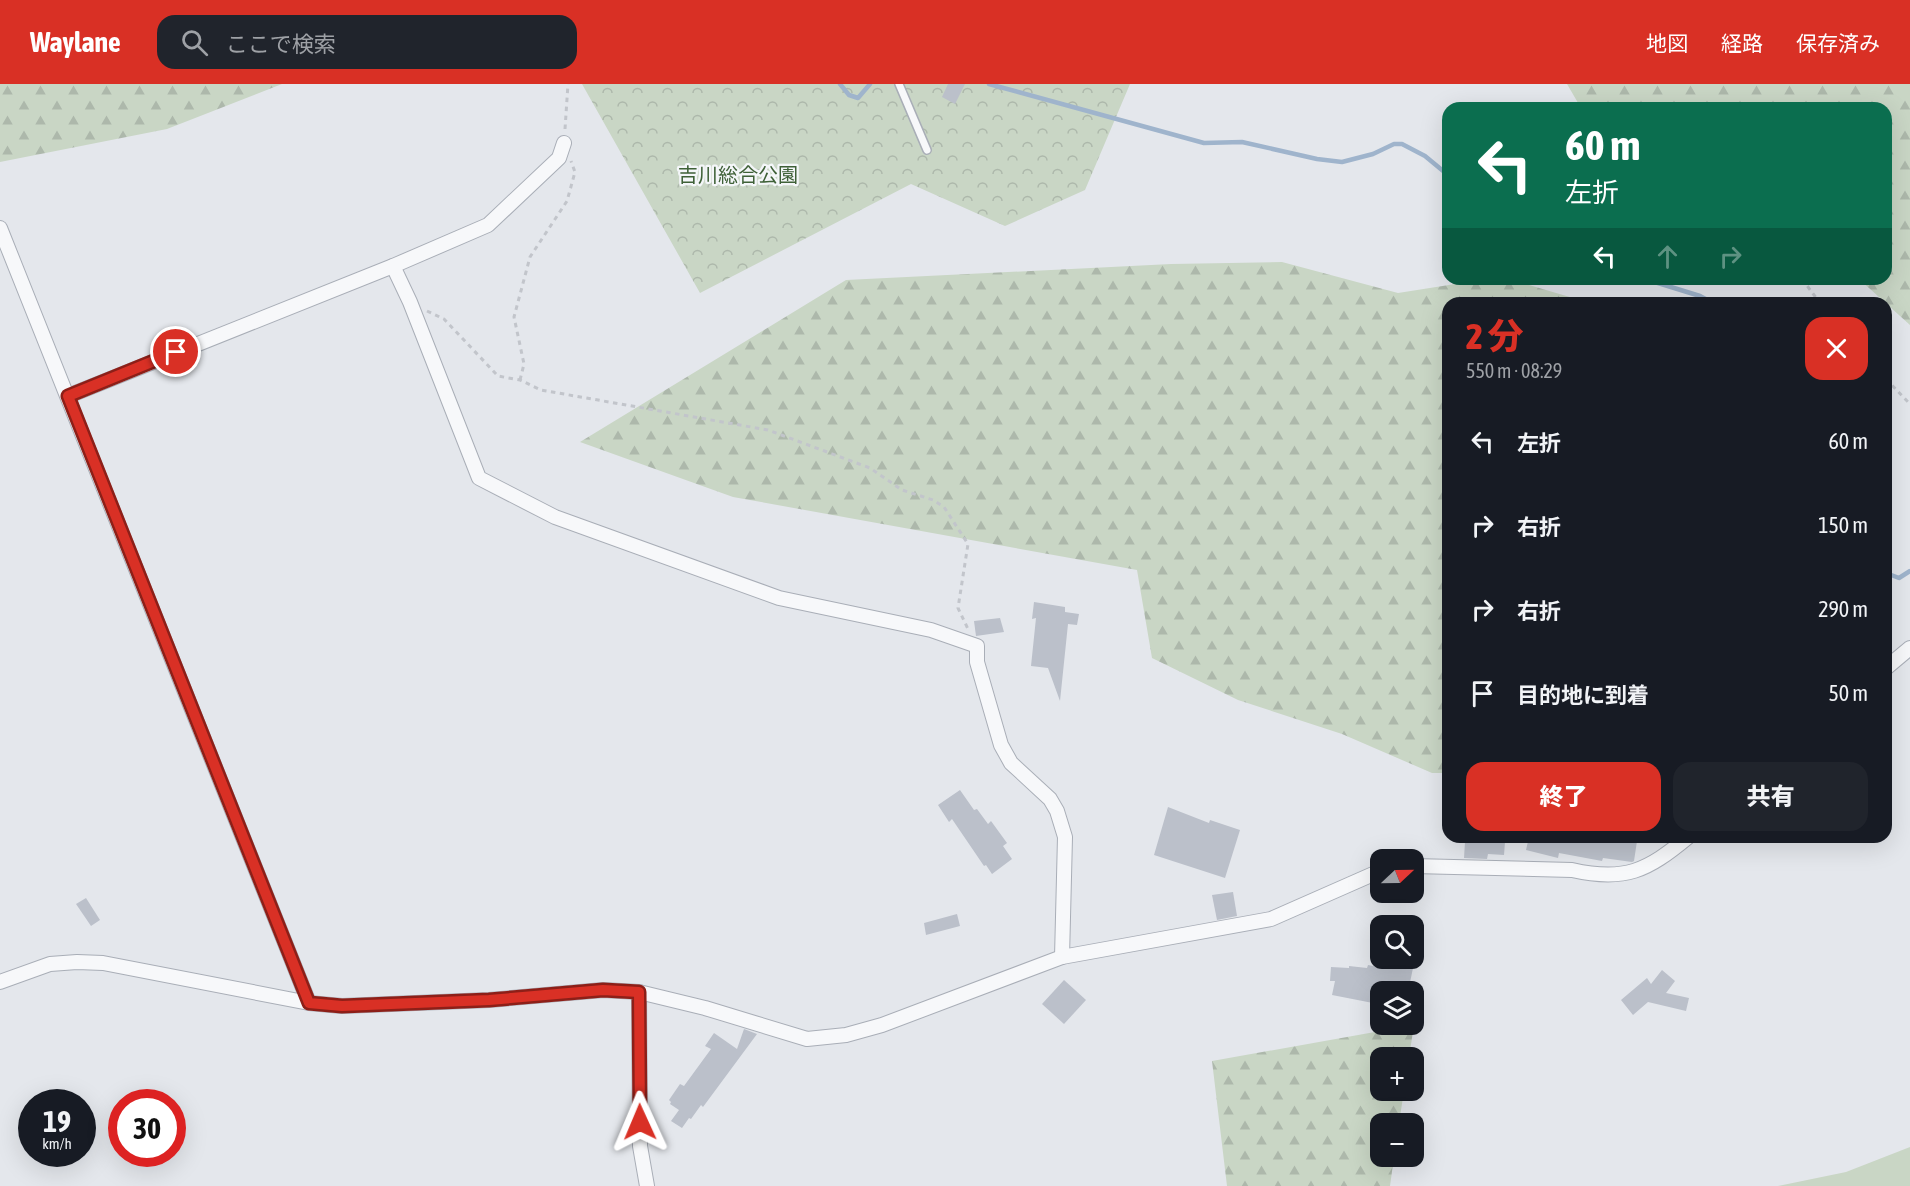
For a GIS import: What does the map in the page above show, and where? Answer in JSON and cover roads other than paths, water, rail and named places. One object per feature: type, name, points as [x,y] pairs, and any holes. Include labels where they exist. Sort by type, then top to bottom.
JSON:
[{"type":"street","points":[[68,396],[393,266],[488,225],[559,158],[564,143]]},
{"type":"street","points":[[0,228],[309,1003]]},
{"type":"street","points":[[393,266],[410,302],[479,478],[555,517],[779,598],[932,630],[976,646],[977,663],[1001,745],[1011,764],[1050,799],[1057,811],[1065,837],[1062,957]]},
{"type":"street","points":[[1892,663],[1910,648]]},
{"type":"street","points":[[1424,866],[1572,870],[1594,875],[1630,874],[1664,857],[1681,843]]},
{"type":"street","points":[[0,982],[50,964],[77,962],[103,963],[309,1003],[342,1006],[489,1000],[603,990],[639,992],[705,1008],[807,1039],[846,1035],[882,1025],[1062,957],[1271,919],[1370,875]]},
{"type":"street","points":[[639,992],[640,1146],[647,1186]]},
{"type":"lane","points":[[899,84],[927,150]]},
{"type":"waterway","points":[[840,84],[849,95],[858,98],[870,84]]},
{"type":"waterway","points":[[989,84],[1204,143],[1242,142],[1317,159],[1342,162],[1373,154],[1394,144],[1402,144],[1425,156],[1442,170]]},
{"type":"waterway","points":[[1664,285],[1702,297]]},
{"type":"waterway","points":[[1892,575],[1899,578],[1910,571]]},
{"type":"park label","name":"吉川総合公園","points":[[738,174]]}]
